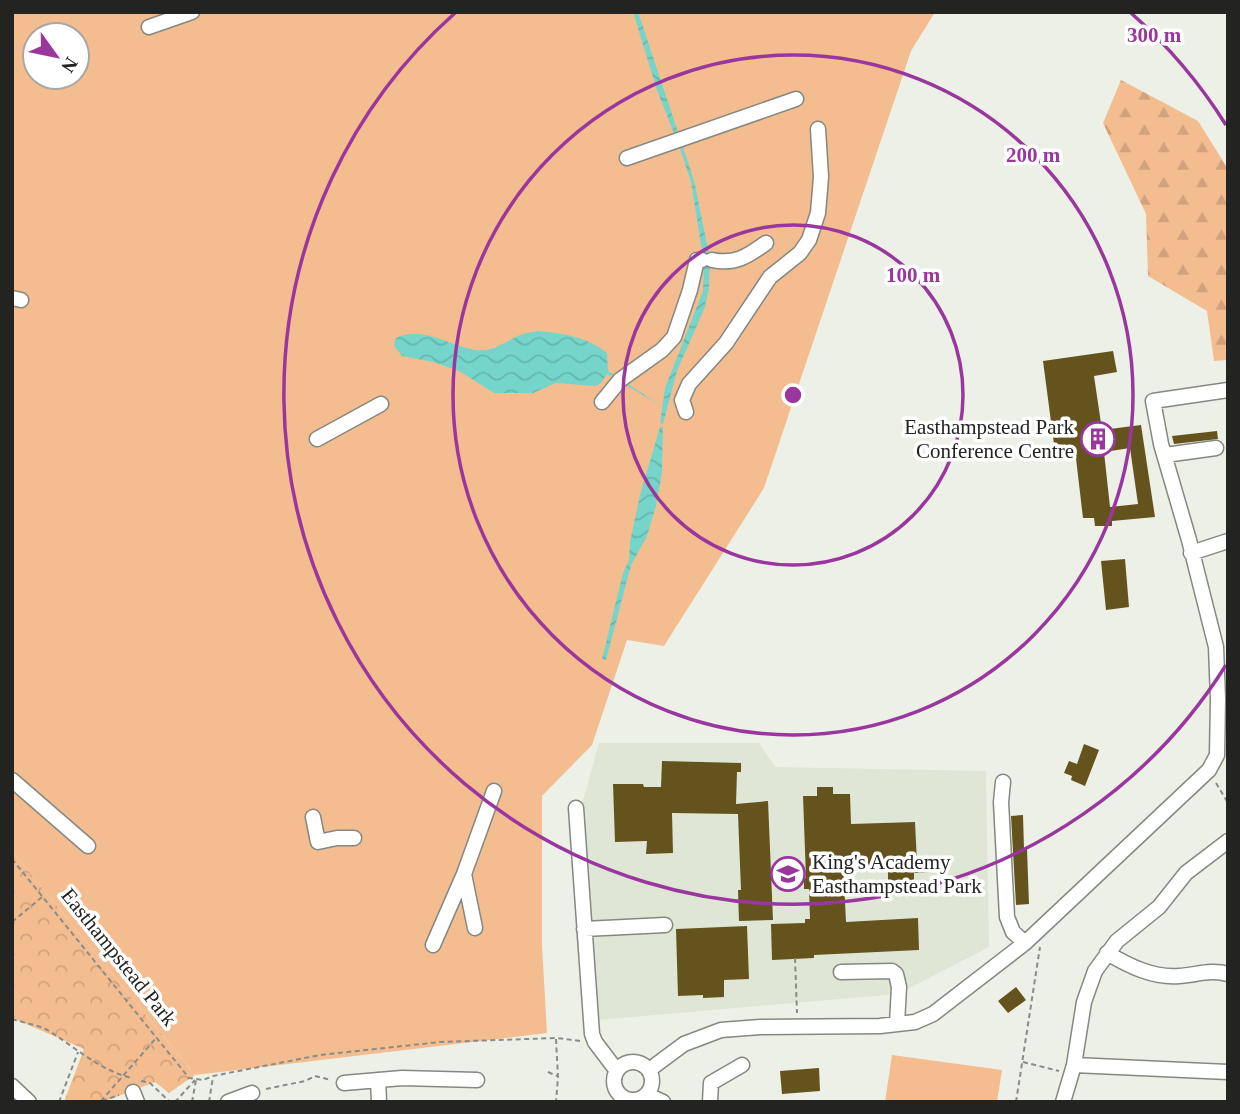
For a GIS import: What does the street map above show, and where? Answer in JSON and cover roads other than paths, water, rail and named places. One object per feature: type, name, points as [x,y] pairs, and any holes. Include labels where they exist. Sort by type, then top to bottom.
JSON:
[{"type":"street","points":[[149,27],[192,12]]},
{"type":"street","points":[[627,158],[796,99]]},
{"type":"street","points":[[686,412],[682,400],[689,384],[726,343],[770,277],[800,253],[809,240],[818,213],[821,177],[818,130]]},
{"type":"street","points":[[602,402],[620,380],[662,350],[674,338],[697,260],[736,261],[747,257],[766,243]]},
{"type":"street","points":[[649,1070],[684,1044],[721,1030],[897,1024],[915,1022],[933,1014],[1030,938],[1222,754],[1216,647],[1153,401],[1228,390]]},
{"type":"street","points":[[317,439],[380,404]]},
{"type":"street","points":[[1165,455],[1216,448]]},
{"type":"street","points":[[1191,553],[1228,541]]},
{"type":"street","points":[[12,780],[88,846]]},
{"type":"street","points":[[1003,782],[1007,917],[1013,932],[1030,938]]},
{"type":"street","points":[[433,945],[464,874],[494,791]]},
{"type":"street","points":[[576,808],[590,1018],[595,1042],[617,1071]]},
{"type":"street","points":[[313,817],[318,848],[337,838],[354,838]]},
{"type":"street","points":[[1063,1102],[1072,1070],[1084,1002],[1095,971],[1118,941],[1159,907],[1186,873],[1228,841]]},
{"type":"street","points":[[464,874],[475,928]]},
{"type":"street","points":[[584,929],[665,925]]},
{"type":"street","points":[[1107,953],[1136,968],[1163,976],[1186,976],[1207,971],[1228,974]]},
{"type":"street","points":[[841,972],[892,971],[896,974],[899,987],[897,1024]]},
{"type":"street","points":[[635,1062],[649,1070],[653,1083],[648,1095],[635,1101],[619,1099],[614,1083],[617,1071],[622,1065],[635,1062]]},
{"type":"street","points":[[710,1102],[711,1083],[742,1065]]},
{"type":"street","points":[[1072,1070],[1228,1072]]},
{"type":"street","points":[[344,1083],[402,1078],[477,1080]]},
{"type":"street","points":[[377,1080],[379,1102]]},
{"type":"street","points":[[12,1086],[29,1102]]},
{"type":"street","points":[[228,1102],[252,1093]]},
{"type":"street","points":[[648,1095],[663,1102]]},
{"type":"water","points":[[633,12],[638,12],[694,180],[710,259],[705,307],[677,371],[663,424],[660,423],[665,388],[703,291],[704,263],[691,182],[657,90]]},
{"type":"water","points":[[537,331],[592,343],[607,353],[608,371],[660,405],[607,374],[600,384],[595,386],[556,383],[533,393],[494,393],[459,371],[402,356],[394,346],[396,338],[416,334],[465,348],[487,350]]},
{"type":"water","points":[[660,427],[663,427],[662,472],[656,506],[647,536],[631,565],[606,660],[602,659],[623,573],[629,560],[640,495]]},
{"type":"place","name":"Easthampstead Park Conference Centre","points":[[1098,439]]},
{"type":"place","name":"King's Academy Easthampstead Park","points":[[788,874]]}]
